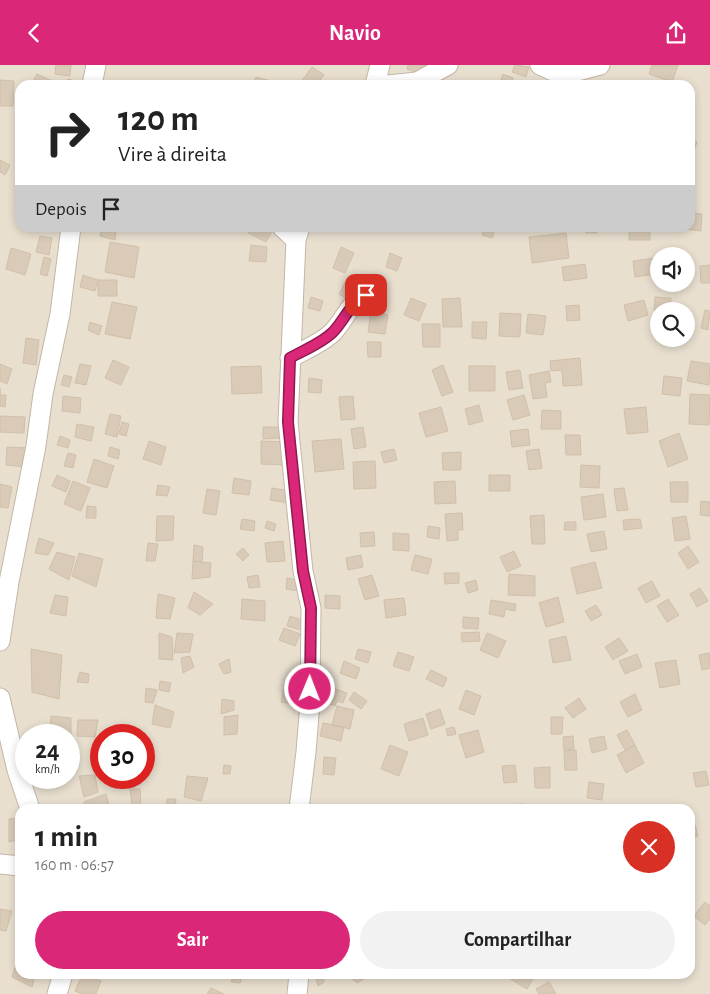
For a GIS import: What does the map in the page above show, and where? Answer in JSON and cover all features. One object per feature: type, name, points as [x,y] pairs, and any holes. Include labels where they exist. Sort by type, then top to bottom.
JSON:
[{"type":"street","points":[[376,80],[380,65]]},
{"type":"street","points":[[421,80],[448,65]]},
{"type":"street","points":[[540,65],[562,75],[600,65]]},
{"type":"street","points":[[0,641],[9,582],[36,446],[43,395],[60,314],[70,232]]},
{"type":"street","points":[[298,234],[288,422],[303,571],[311,608],[310,702],[306,752],[299,804]]},
{"type":"street","points":[[290,358],[322,341],[332,333],[350,307],[366,295]]},
{"type":"street","points":[[0,698],[17,770],[28,804]]},
{"type":"street","points":[[0,864],[15,866]]},
{"type":"street","points":[[58,994],[62,979]]},
{"type":"street","points":[[297,994],[298,979]]},
{"type":"shaded area","points":[[0,65],[710,65],[710,994],[0,994]]},
{"type":"building","points":[[56,65],[71,65],[70,76],[55,74]]},
{"type":"building","points":[[408,65],[426,65],[421,75],[407,69]]},
{"type":"building","points":[[515,65],[529,67],[526,77],[512,72]]},
{"type":"building","points":[[652,65],[678,65],[673,80],[666,80],[649,74]]},
{"type":"building","points":[[312,67],[324,75],[320,80],[302,80]]},
{"type":"building","points":[[37,74],[50,80],[34,80]]},
{"type":"building","points":[[503,74],[513,78],[512,80],[501,80]]},
{"type":"building","points":[[555,74],[561,80],[550,80]]},
{"type":"building","points":[[256,77],[267,80],[255,80]]},
{"type":"building","points":[[0,80],[14,81],[13,106],[0,106]]},
{"type":"building","points":[[0,160],[10,165],[5,175],[0,172]]},
{"type":"building","points":[[695,213],[702,214],[701,231],[695,230]]},
{"type":"building","points":[[101,232],[116,232],[115,240],[100,236]]},
{"type":"building","points":[[248,232],[272,232],[266,242]]},
{"type":"building","points":[[483,232],[494,232],[492,238],[482,235]]},
{"type":"building","points":[[629,232],[650,232],[650,240],[629,240]]},
{"type":"building","points":[[566,233],[569,258],[532,263],[529,237]]},
{"type":"building","points":[[40,236],[52,238],[49,255],[36,252]]},
{"type":"building","points":[[110,242],[139,247],[134,278],[105,272]]},
{"type":"building","points":[[251,245],[267,247],[266,262],[249,261]]},
{"type":"building","points":[[341,247],[354,253],[345,273],[333,268]]},
{"type":"building","points":[[11,248],[31,254],[25,275],[6,269]]},
{"type":"building","points":[[390,253],[402,258],[397,271],[386,267]]},
{"type":"building","points":[[44,257],[51,259],[47,276],[40,274]]},
{"type":"building","points":[[650,259],[650,275],[635,277],[633,261]]},
{"type":"building","points":[[585,264],[587,278],[564,281],[562,267]]},
{"type":"building","points":[[710,265],[710,283],[701,283],[700,266]]},
{"type":"building","points":[[83,275],[98,280],[95,291],[80,287]]},
{"type":"building","points":[[98,280],[117,280],[117,296],[98,296]]},
{"type":"building","points":[[346,281],[358,287],[351,301],[339,294]]},
{"type":"building","points":[[311,297],[323,301],[320,311],[308,308]]},
{"type":"building","points":[[385,297],[386,307],[364,310],[363,299]]},
{"type":"building","points":[[655,297],[671,298],[671,302],[655,302]]},
{"type":"building","points":[[411,298],[426,304],[419,321],[404,315]]},
{"type":"building","points":[[460,298],[462,327],[443,327],[442,299]]},
{"type":"building","points":[[644,300],[648,315],[628,321],[624,305]]},
{"type":"building","points":[[112,302],[137,307],[130,339],[105,334]]},
{"type":"building","points":[[579,305],[580,320],[567,321],[566,306]]},
{"type":"building","points":[[705,310],[710,311],[708,330],[701,328]]},
{"type":"building","points":[[371,312],[388,315],[385,334],[368,332]]},
{"type":"building","points":[[500,313],[521,314],[520,337],[499,336]]},
{"type":"building","points":[[528,314],[546,316],[543,335],[526,333]]},
{"type":"building","points":[[90,322],[102,326],[99,335],[88,330]]},
{"type":"building","points":[[472,322],[487,322],[486,339],[472,338]]},
{"type":"building","points":[[422,324],[440,324],[440,347],[423,347]]},
{"type":"building","points":[[26,338],[39,340],[36,365],[23,363]]},
{"type":"building","points":[[367,342],[381,342],[381,357],[368,357]]},
{"type":"building","points":[[580,358],[582,385],[563,386],[562,370],[551,371],[550,361]]},
{"type":"building","points":[[113,360],[129,367],[121,385],[105,378]]},
{"type":"building","points":[[691,361],[710,364],[709,385],[687,381]]},
{"type":"building","points":[[0,364],[12,369],[7,384],[0,381]]},
{"type":"building","points":[[80,364],[91,366],[86,385],[75,383]]},
{"type":"building","points":[[443,365],[453,392],[442,396],[432,370]]},
{"type":"building","points":[[261,366],[262,393],[232,394],[231,367]]},
{"type":"building","points":[[469,366],[495,366],[495,391],[469,391]]},
{"type":"building","points":[[520,370],[523,388],[509,390],[506,372]]},
{"type":"building","points":[[549,371],[551,382],[545,383],[547,397],[533,399],[529,375]]},
{"type":"building","points":[[64,375],[72,377],[69,387],[61,385]]},
{"type":"building","points":[[664,376],[682,378],[680,396],[662,394]]},
{"type":"building","points":[[309,378],[322,380],[321,393],[308,392]]},
{"type":"building","points":[[690,394],[710,395],[709,425],[689,424]]},
{"type":"building","points":[[0,395],[6,395],[5,407],[0,406]]},
{"type":"building","points":[[524,395],[530,415],[513,420],[507,400]]},
{"type":"building","points":[[63,396],[81,398],[80,413],[62,411]]},
{"type":"building","points":[[353,396],[355,419],[341,420],[339,397]]},
{"type":"building","points":[[479,405],[483,421],[469,425],[465,409]]},
{"type":"building","points":[[441,407],[448,431],[426,437],[419,413]]},
{"type":"building","points":[[646,407],[648,432],[627,434],[624,409]]},
{"type":"building","points":[[542,410],[561,411],[561,429],[541,429]]},
{"type":"building","points":[[110,414],[121,416],[117,437],[105,434]]},
{"type":"building","points":[[0,416],[25,417],[24,433],[0,432]]},
{"type":"building","points":[[122,422],[129,424],[126,436],[119,434]]},
{"type":"building","points":[[77,424],[94,427],[91,441],[75,437]]},
{"type":"building","points":[[263,427],[282,427],[282,438],[263,439]]},
{"type":"building","points":[[363,427],[366,447],[354,449],[351,429]]},
{"type":"building","points":[[528,429],[530,445],[512,447],[510,431]]},
{"type":"building","points":[[679,433],[688,459],[668,467],[659,441]]},
{"type":"building","points":[[565,435],[580,435],[581,455],[566,455]]},
{"type":"building","points":[[60,436],[70,440],[68,448],[57,445]]},
{"type":"building","points":[[341,439],[344,469],[315,472],[312,441]]},
{"type":"building","points":[[149,441],[166,447],[161,465],[143,459]]},
{"type":"building","points":[[261,441],[287,442],[287,465],[261,464]]},
{"type":"building","points":[[7,447],[28,448],[27,467],[6,465]]},
{"type":"building","points":[[110,447],[120,450],[118,459],[108,456]]},
{"type":"building","points":[[394,449],[397,460],[384,463],[381,452]]},
{"type":"building","points":[[539,449],[542,468],[529,470],[526,451]]},
{"type":"building","points":[[461,452],[461,470],[443,470],[442,453]]},
{"type":"building","points":[[68,453],[76,455],[73,468],[64,466]]},
{"type":"building","points":[[94,459],[114,466],[107,488],[87,482]]},
{"type":"building","points":[[375,461],[376,488],[354,489],[353,462]]},
{"type":"building","points":[[581,465],[600,466],[599,488],[580,487]]},
{"type":"building","points":[[57,475],[70,481],[66,492],[52,486]]},
{"type":"building","points":[[489,475],[510,475],[510,491],[489,491]]},
{"type":"building","points":[[234,478],[251,481],[249,495],[232,493]]},
{"type":"building","points":[[73,481],[90,488],[81,511],[64,504]]},
{"type":"building","points":[[455,481],[456,503],[435,504],[434,482]]},
{"type":"building","points":[[670,482],[688,482],[688,502],[671,502]]},
{"type":"building","points":[[0,484],[12,487],[8,508],[0,507]]},
{"type":"building","points":[[158,485],[170,487],[167,496],[156,495]]},
{"type":"building","points":[[272,488],[291,491],[289,503],[270,500]]},
{"type":"building","points":[[624,488],[628,510],[617,511],[614,489]]},
{"type":"building","points":[[207,489],[220,491],[216,515],[203,513]]},
{"type":"building","points":[[603,494],[606,517],[584,520],[581,497]]},
{"type":"building","points":[[701,501],[710,502],[710,516],[700,515]]},
{"type":"building","points":[[87,506],[96,507],[96,518],[86,518]]},
{"type":"building","points":[[462,513],[463,530],[458,530],[458,540],[447,541],[445,514]]},
{"type":"building","points":[[544,515],[545,544],[532,544],[530,516]]},
{"type":"building","points":[[157,516],[174,516],[173,540],[156,541]]},
{"type":"building","points":[[686,516],[690,539],[675,541],[672,518]]},
{"type":"building","points":[[242,519],[255,521],[254,531],[240,529]]},
{"type":"building","points":[[640,519],[642,528],[624,530],[623,520]]},
{"type":"building","points":[[267,521],[276,524],[274,531],[265,528]]},
{"type":"building","points":[[565,522],[576,522],[576,530],[564,530]]},
{"type":"building","points":[[428,526],[440,528],[439,539],[427,537]]},
{"type":"building","points":[[604,531],[607,549],[591,552],[587,534]]},
{"type":"building","points":[[374,532],[375,546],[361,547],[360,533]]},
{"type":"building","points":[[393,533],[409,534],[409,551],[393,550]]},
{"type":"building","points":[[39,538],[54,543],[48,555],[35,553]]},
{"type":"building","points":[[283,541],[285,561],[267,562],[265,543]]},
{"type":"building","points":[[148,543],[158,544],[155,561],[146,561]]},
{"type":"building","points":[[194,545],[203,547],[202,562],[193,561]]},
{"type":"building","points":[[688,546],[699,562],[688,569],[678,553]]},
{"type":"building","points":[[243,548],[249,555],[243,561],[236,554]]},
{"type":"building","points":[[514,551],[521,566],[507,572],[500,557]]},
{"type":"building","points":[[57,552],[75,557],[69,580],[49,569]]},
{"type":"building","points":[[79,553],[103,559],[96,587],[72,576]]},
{"type":"building","points":[[361,555],[363,567],[348,570],[346,558]]},
{"type":"building","points":[[415,555],[432,559],[428,574],[411,570]]},
{"type":"building","points":[[193,561],[211,563],[210,577],[192,579]]},
{"type":"building","points":[[595,562],[602,588],[577,594],[571,568]]},
{"type":"building","points":[[444,573],[459,573],[459,583],[445,584]]},
{"type":"building","points":[[509,574],[535,576],[535,596],[508,595]]},
{"type":"building","points":[[258,575],[260,587],[249,588],[247,577]]},
{"type":"building","points":[[372,575],[379,596],[365,600],[358,579]]},
{"type":"building","points":[[287,578],[301,581],[300,591],[286,589]]},
{"type":"building","points":[[476,580],[478,590],[468,593],[465,583]]},
{"type":"building","points":[[652,581],[660,596],[646,603],[638,588]]},
{"type":"building","points":[[700,588],[708,601],[697,607],[690,594]]},
{"type":"building","points":[[194,592],[213,604],[200,615],[188,608]]},
{"type":"building","points":[[158,594],[175,598],[170,619],[156,618]]},
{"type":"building","points":[[55,595],[68,597],[66,616],[50,613]]},
{"type":"building","points":[[325,595],[340,596],[340,609],[325,608]]},
{"type":"building","points":[[558,597],[564,622],[546,627],[539,603]]},
{"type":"building","points":[[404,598],[406,615],[386,618],[384,600]]},
{"type":"building","points":[[242,599],[265,601],[265,621],[241,619]]},
{"type":"building","points":[[668,599],[679,615],[667,622],[657,606]]},
{"type":"building","points":[[491,600],[516,604],[515,611],[505,609],[504,617],[489,614]]},
{"type":"building","points":[[596,605],[602,615],[591,621],[585,611]]},
{"type":"building","points":[[290,616],[308,622],[305,631],[287,626]]},
{"type":"building","points":[[463,617],[479,618],[478,629],[463,628]]},
{"type":"building","points":[[284,628],[300,634],[295,646],[279,640]]},
{"type":"building","points":[[479,632],[480,641],[462,642],[461,633]]},
{"type":"building","points":[[159,633],[172,637],[173,660],[159,659]]},
{"type":"building","points":[[177,633],[193,634],[190,652],[174,653]]},
{"type":"building","points":[[487,633],[506,641],[498,658],[480,650]]},
{"type":"building","points":[[566,636],[571,660],[553,663],[549,640]]},
{"type":"building","points":[[619,638],[628,651],[613,660],[605,647]]},
{"type":"building","points":[[31,649],[62,655],[59,699],[32,692]]},
{"type":"building","points":[[358,649],[371,652],[368,663],[355,659]]},
{"type":"building","points":[[398,652],[414,657],[409,671],[393,666]]},
{"type":"building","points":[[709,653],[710,668],[702,670],[699,655]]},
{"type":"building","points":[[637,654],[642,667],[625,674],[619,661]]},
{"type":"building","points":[[190,656],[194,667],[183,673],[181,658]]},
{"type":"building","points":[[229,659],[231,672],[224,674],[219,664]]},
{"type":"building","points":[[676,660],[680,684],[660,688],[655,663]]},
{"type":"building","points":[[344,661],[360,668],[356,679],[340,673]]},
{"type":"building","points":[[431,670],[447,678],[443,687],[426,679]]},
{"type":"building","points":[[80,672],[89,674],[88,683],[77,682]]},
{"type":"building","points":[[160,681],[171,683],[169,692],[159,690]]},
{"type":"building","points":[[285,684],[296,686],[293,704],[281,702]]},
{"type":"building","points":[[327,686],[347,693],[343,703],[337,701],[335,706],[322,701]]},
{"type":"building","points":[[146,688],[157,690],[153,703],[145,702]]},
{"type":"building","points":[[466,690],[481,696],[474,715],[459,709]]},
{"type":"building","points":[[354,692],[367,701],[361,709],[349,700]]},
{"type":"building","points":[[635,694],[642,710],[628,717],[620,702]]},
{"type":"building","points":[[579,698],[586,709],[573,718],[565,708]]},
{"type":"building","points":[[222,699],[234,701],[234,710],[221,714]]},
{"type":"building","points":[[155,705],[174,712],[170,728],[152,724]]},
{"type":"building","points":[[337,706],[354,710],[350,729],[332,725]]},
{"type":"building","points":[[440,709],[445,724],[431,729],[426,714]]},
{"type":"building","points":[[238,715],[237,734],[224,735],[224,717]]},
{"type":"building","points":[[51,716],[71,718],[71,724],[51,724]]},
{"type":"building","points":[[551,717],[563,717],[562,734],[551,734]]},
{"type":"building","points":[[423,718],[428,735],[409,741],[404,724]]},
{"type":"building","points":[[78,720],[98,720],[97,724],[90,724],[90,737],[80,736],[80,724],[78,724]]},
{"type":"building","points":[[323,723],[344,727],[341,741],[320,736]]},
{"type":"building","points":[[454,727],[456,734],[448,736],[446,729]]},
{"type":"building","points":[[478,730],[484,752],[466,758],[459,735]]},
{"type":"building","points":[[627,730],[635,745],[625,750],[617,735]]},
{"type":"building","points":[[573,736],[574,749],[564,750],[563,737]]},
{"type":"building","points":[[604,736],[607,749],[592,753],[589,739]]},
{"type":"building","points":[[390,745],[408,752],[399,776],[381,769]]},
{"type":"building","points":[[635,745],[644,763],[626,773],[617,755]]},
{"type":"building","points":[[576,750],[577,770],[565,770],[564,751]]},
{"type":"building","points":[[324,757],[336,758],[334,775],[323,774]]},
{"type":"building","points":[[224,765],[231,766],[230,774],[223,774]]},
{"type":"building","points":[[515,765],[517,782],[504,783],[502,766]]},
{"type":"building","points":[[550,767],[550,788],[535,788],[534,768]]},
{"type":"building","points":[[706,771],[709,785],[696,787],[693,773]]},
{"type":"building","points":[[90,775],[90,789],[97,789],[98,792],[84,797],[80,776]]},
{"type":"building","points":[[187,776],[208,778],[201,801],[184,797]]},
{"type":"building","points":[[589,782],[604,784],[602,800],[587,798]]},
{"type":"building","points":[[130,789],[140,789],[141,804],[132,804]]},
{"type":"building","points":[[106,794],[109,804],[84,804],[84,802]]},
{"type":"building","points":[[167,799],[176,799],[176,804],[166,804]]},
{"type":"building","points":[[15,818],[15,840],[9,842],[9,819]]},
{"type":"building","points":[[695,825],[698,836],[695,837]]},
{"type":"building","points":[[705,902],[710,906],[710,919],[705,925],[695,915]]},
{"type":"building","points":[[0,909],[12,911],[6,931],[0,930]]},
{"type":"building","points":[[15,968],[15,978],[12,977]]},
{"type":"building","points":[[16,979],[34,979],[32,987]]},
{"type":"building","points":[[80,979],[101,981],[96,994],[83,994],[75,991]]},
{"type":"building","points":[[232,979],[241,979],[240,983],[231,982]]},
{"type":"building","points":[[316,979],[324,979],[324,982],[318,986]]},
{"type":"building","points":[[353,979],[364,979],[357,983]]},
{"type":"building","points":[[510,979],[533,979],[527,989]]},
{"type":"building","points":[[549,982],[556,994],[539,994],[536,989]]},
{"type":"building","points":[[211,988],[224,994],[207,994]]},
{"type":"route","points":[[310,689],[311,608],[303,571],[288,422],[290,358],[322,341],[332,333],[350,307],[366,295]]}]
